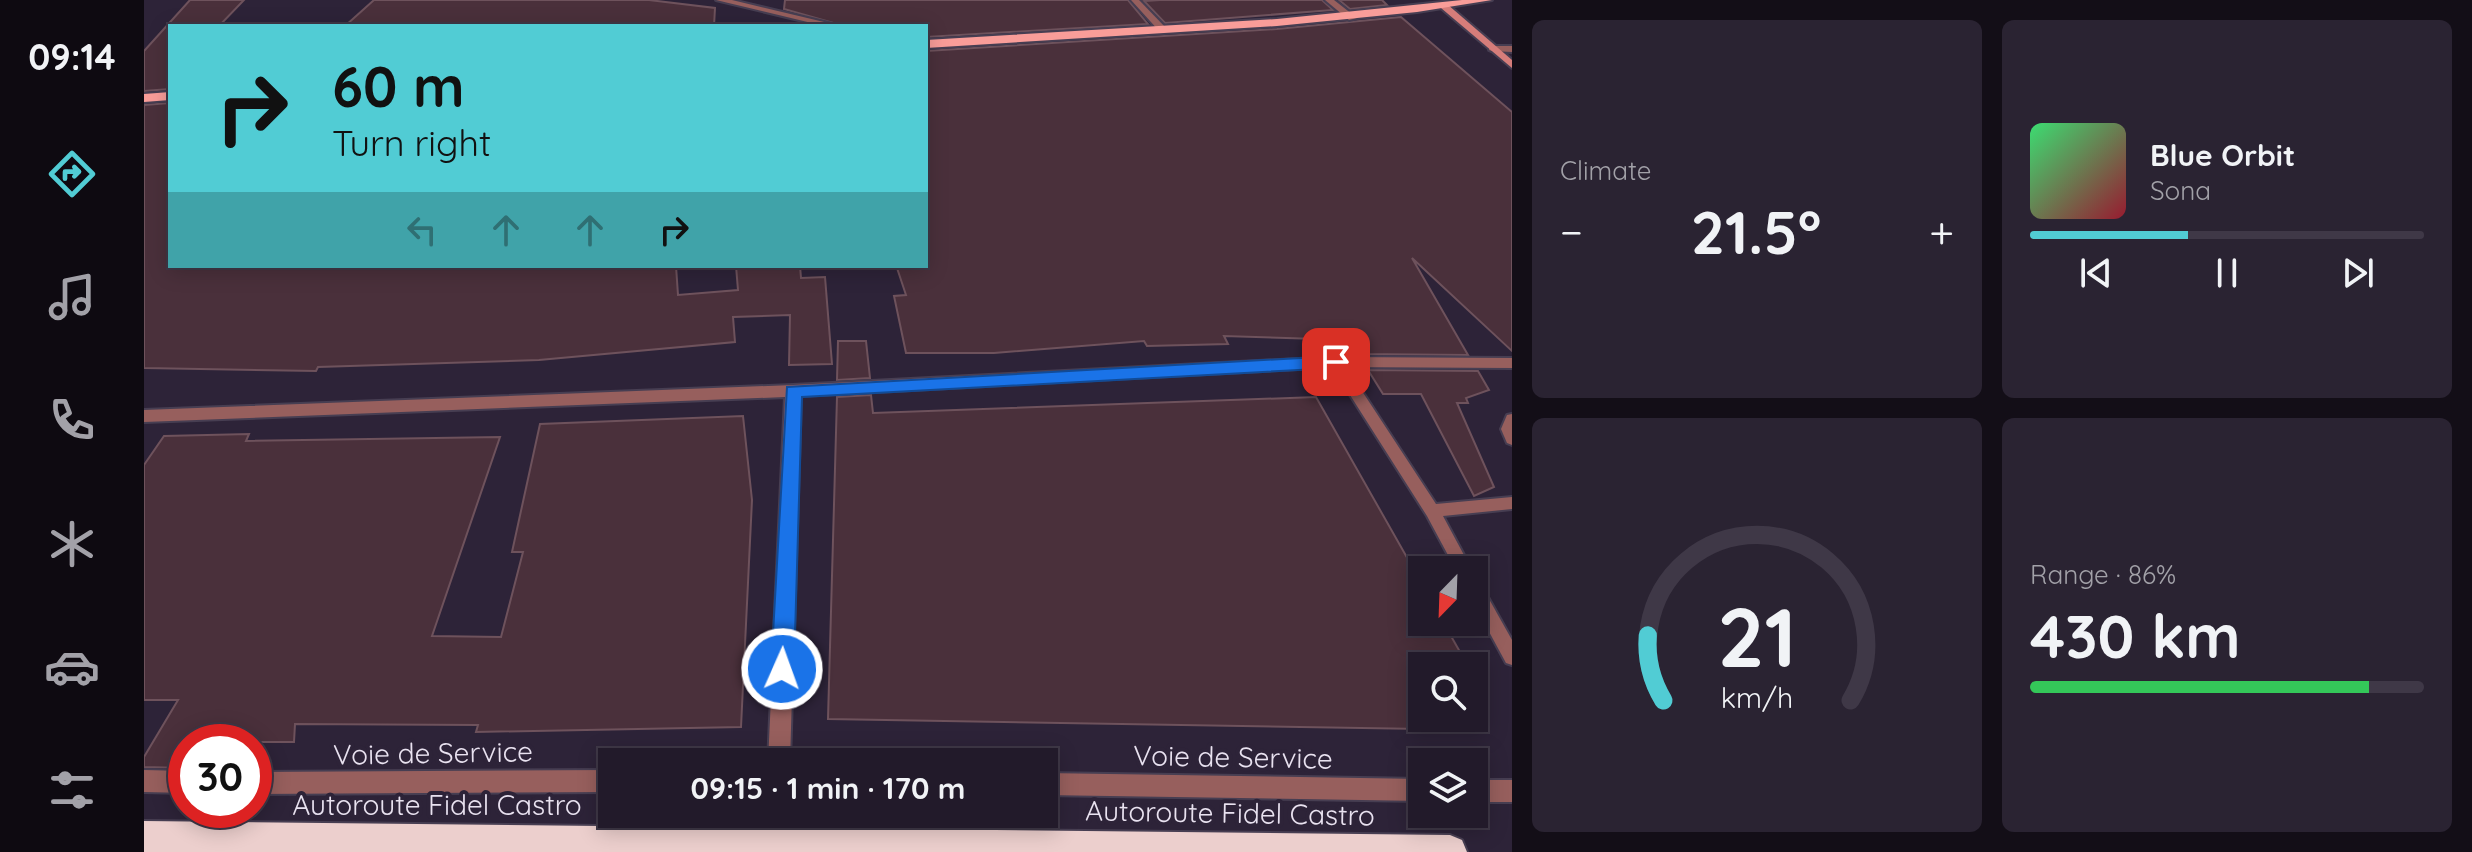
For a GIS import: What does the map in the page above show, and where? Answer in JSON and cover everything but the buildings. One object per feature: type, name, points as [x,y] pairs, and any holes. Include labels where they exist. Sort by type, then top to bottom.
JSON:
[{"type":"highway","name":"Autoroute Fidel Castro","points":[[144,838],[1450,852]]},
{"type":"main road","points":[[928,44],[1352,18],[1487,0]]},
{"type":"main road","points":[[1444,6],[1512,65]]},
{"type":"main road","points":[[144,98],[168,96]]},
{"type":"street","points":[[720,0],[827,24]]},
{"type":"street","points":[[1329,0],[1352,18]]},
{"type":"street","points":[[144,416],[793,391],[1336,362],[1512,363]]},
{"type":"street","points":[[780,748],[793,391]]},
{"type":"street","points":[[144,781],[168,782]]},
{"type":"street","name":"Voie de Service","points":[[272,783],[598,781]]},
{"type":"street","name":"Voie de Service","points":[[1058,784],[1408,790]]},
{"type":"street","points":[[1488,791],[1512,791]]},
{"type":"lane","points":[[1135,0],[1163,30]]},
{"type":"lane","points":[[1492,48],[1512,49]]},
{"type":"lane","points":[[1336,362],[1432,511],[1456,556]]},
{"type":"lane","points":[[1512,419],[1508,429],[1512,439]]},
{"type":"lane","points":[[1432,511],[1512,503]]},
{"type":"lane","points":[[1488,613],[1512,657]]},
{"type":"route","points":[[782,669],[793,391],[1336,362]]}]
